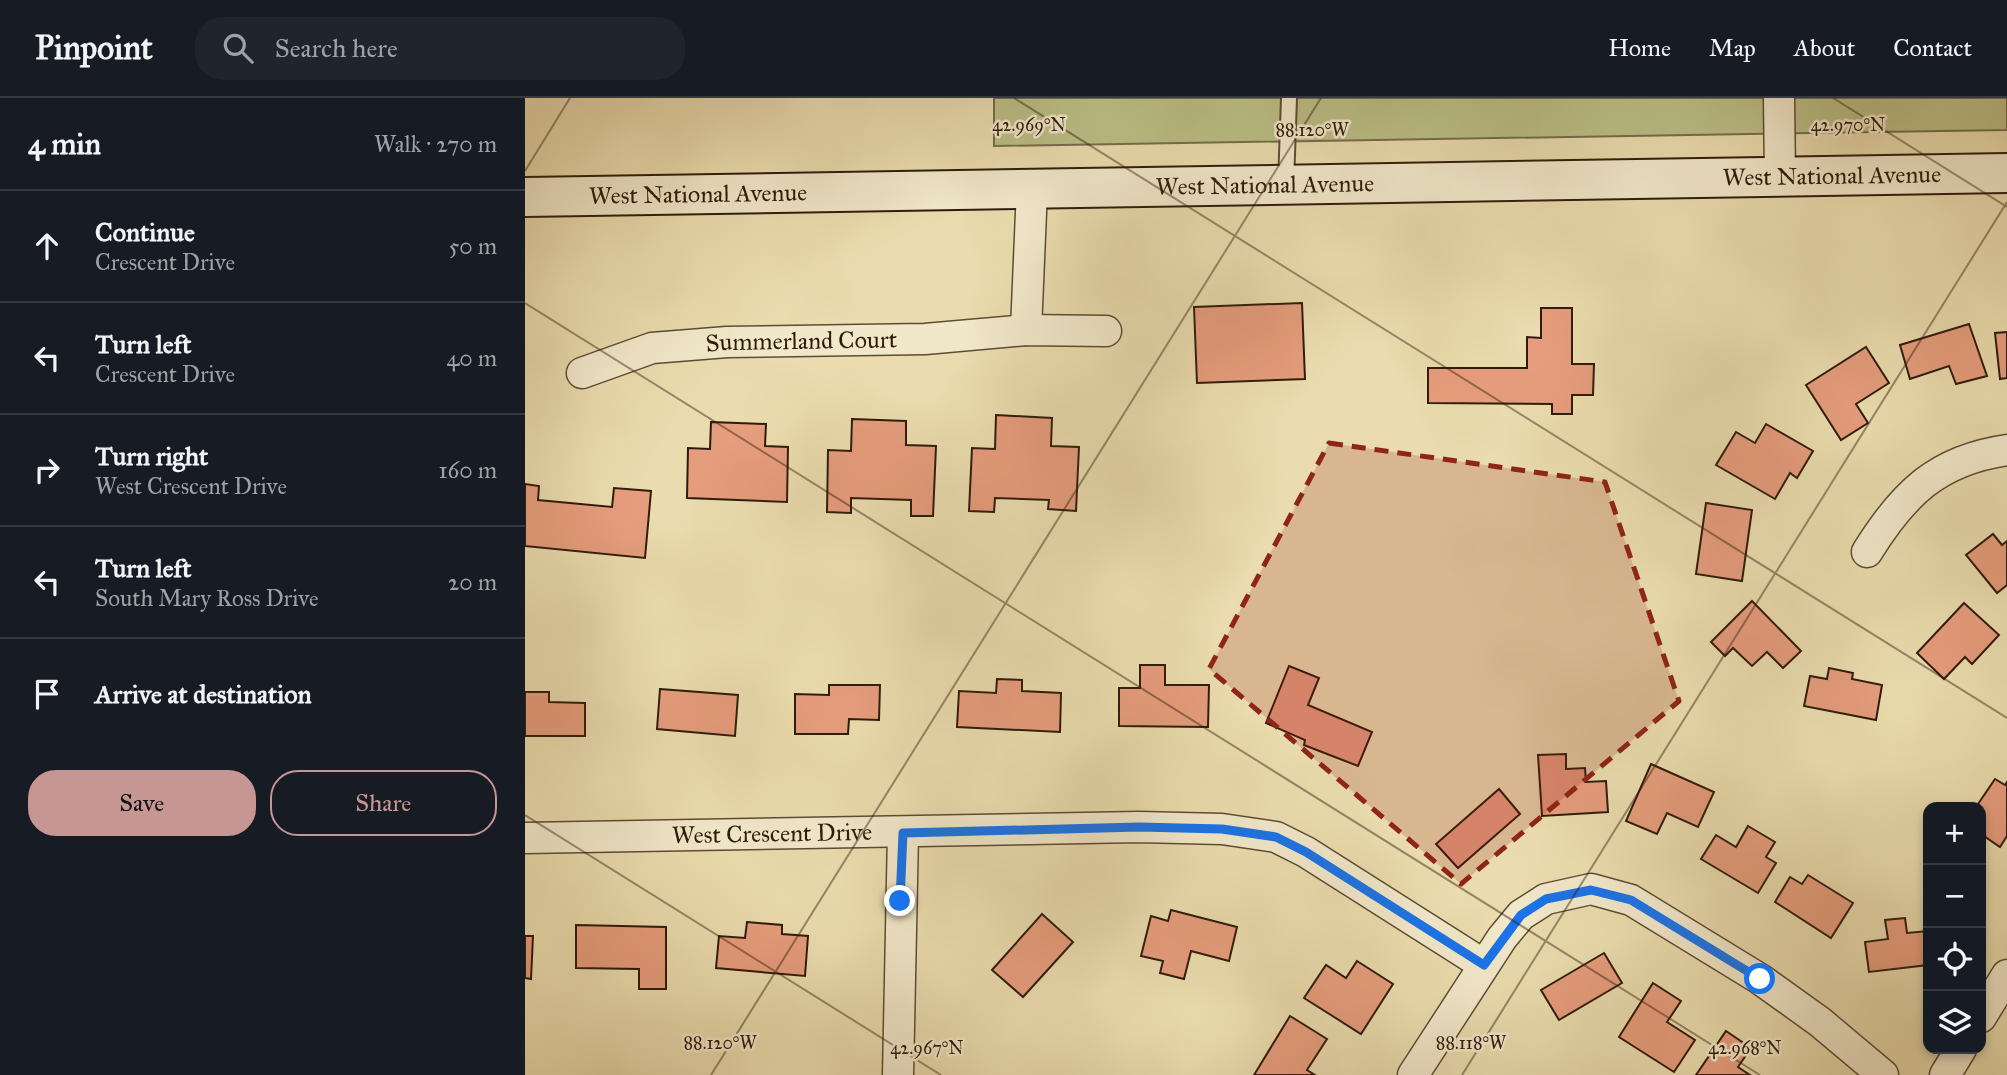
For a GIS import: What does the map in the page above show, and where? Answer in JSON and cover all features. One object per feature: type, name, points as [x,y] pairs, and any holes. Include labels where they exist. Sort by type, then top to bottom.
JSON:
[{"type":"main road","name":"West National Avenue","points":[[525,197],[2007,173]]},
{"type":"street","points":[[1779,98],[1780,177]]},
{"type":"street","points":[[1026,330],[1032,189]]},
{"type":"street","name":"Summerland Court","points":[[582,373],[652,348],[727,342],[925,339],[1026,330],[1106,331]]},
{"type":"street","points":[[1867,552],[1895,512],[1924,480],[1944,467],[2007,450]]},
{"type":"street","name":"West Crescent Drive","points":[[525,838],[1139,827],[1222,829],[1276,837],[1306,852],[1484,965]]},
{"type":"street","points":[[898,1075],[903,833]]},
{"type":"street","points":[[1413,1075],[1484,965],[1521,915],[1546,899],[1578,890],[1618,894],[1760,979],[1820,1022],[1883,1075]]},
{"type":"street","points":[[1986,1009],[2007,975]]},
{"type":"street","points":[[1945,1075],[1958,1054]]},
{"type":"lane","points":[[1286,185],[1289,98]]},
{"type":"highlighted area","points":[[1329,443],[1605,482],[1679,701],[1461,884],[1209,669]]},
{"type":"green space","points":[[994,98],[2007,98],[2007,130],[994,146]]},
{"type":"building","points":[[1302,303],[1305,379],[1197,383],[1194,307]]},
{"type":"building","points":[[1541,308],[1572,308],[1572,364],[1594,364],[1593,395],[1572,395],[1572,414],[1552,414],[1552,404],[1428,403],[1428,368],[1527,368],[1527,337],[1541,338]]},
{"type":"building","points":[[1969,324],[1987,376],[1956,384],[1949,366],[1910,379],[1900,345]]},
{"type":"building","points":[[2007,332],[2007,378],[2000,379],[1995,333]]},
{"type":"building","points":[[1866,347],[1889,383],[1856,404],[1868,423],[1841,440],[1806,385]]},
{"type":"building","points":[[996,415],[1052,418],[1051,446],[1079,447],[1076,511],[1048,509],[1049,500],[995,498],[994,512],[969,511],[972,448],[995,449]]},
{"type":"building","points":[[852,419],[906,421],[906,445],[936,446],[933,516],[911,516],[911,500],[851,498],[851,513],[827,512],[828,450],[851,451]]},
{"type":"building","points":[[711,422],[766,424],[765,446],[788,447],[787,502],[687,498],[688,448],[710,449]]},
{"type":"building","points":[[1766,424],[1813,451],[1797,478],[1790,473],[1775,499],[1716,465],[1736,432],[1755,443]]},
{"type":"building","points":[[525,484],[539,486],[538,500],[612,507],[614,488],[651,491],[645,558],[525,546]]},
{"type":"building","points":[[1706,503],[1752,510],[1742,581],[1696,574]]},
{"type":"building","points":[[1993,534],[2002,545],[2007,541],[2007,585],[1997,593],[1966,555]]},
{"type":"building","points":[[1752,601],[1801,651],[1783,668],[1767,652],[1752,666],[1733,648],[1725,656],[1711,642]]},
{"type":"building","points":[[1964,603],[1999,635],[1972,664],[1965,657],[1944,679],[1917,653]]},
{"type":"building","points":[[1140,665],[1165,665],[1165,685],[1209,685],[1208,727],[1119,726],[1119,688],[1140,688]]},
{"type":"building","points":[[1289,666],[1319,678],[1308,705],[1372,732],[1358,766],[1304,745],[1305,740],[1266,723]]},
{"type":"building","points":[[1829,668],[1853,673],[1852,679],[1882,685],[1876,720],[1804,706],[1810,676],[1827,679]]},
{"type":"building","points":[[997,679],[1022,680],[1022,691],[1061,693],[1060,732],[957,727],[959,691],[996,693]]},
{"type":"building","points":[[829,685],[880,685],[879,720],[849,719],[848,734],[795,734],[795,694],[829,695]]},
{"type":"building","points":[[660,689],[738,695],[735,736],[657,729]]},
{"type":"building","points":[[525,692],[549,692],[549,702],[585,703],[585,736],[525,736]]},
{"type":"building","points":[[1566,754],[1566,769],[1585,768],[1586,782],[1606,781],[1608,812],[1542,816],[1538,755]]},
{"type":"building","points":[[1651,764],[1714,792],[1698,827],[1667,813],[1657,834],[1626,821]]},
{"type":"building","points":[[1995,779],[2005,785],[2007,782],[2007,836],[2000,847],[1986,837],[1986,802],[1979,802]]},
{"type":"building","points":[[1499,789],[1520,814],[1458,868],[1436,844]]},
{"type":"building","points":[[1748,826],[1775,842],[1766,857],[1776,863],[1758,893],[1701,859],[1716,835],[1736,847]]},
{"type":"building","points":[[1808,875],[1853,903],[1831,938],[1775,902],[1790,877],[1802,884]]},
{"type":"building","points":[[1171,910],[1237,927],[1229,961],[1191,951],[1184,979],[1160,973],[1163,961],[1141,956],[1151,916],[1168,921]]},
{"type":"building","points":[[1042,914],[1073,942],[1023,997],[992,970]]},
{"type":"building","points":[[1905,918],[1907,933],[1923,931],[1923,966],[1869,972],[1865,942],[1888,939],[1885,920]]},
{"type":"building","points":[[747,922],[782,925],[782,934],[808,936],[805,976],[716,968],[719,936],[745,938]]},
{"type":"building","points":[[576,925],[666,927],[666,989],[639,989],[639,969],[576,968]]},
{"type":"building","points":[[525,936],[533,936],[531,979],[525,978]]},
{"type":"building","points":[[1604,953],[1622,983],[1559,1020],[1541,990]]},
{"type":"building","points":[[1357,961],[1393,984],[1361,1034],[1304,998],[1326,965],[1346,978]]},
{"type":"building","points":[[1653,983],[1681,1001],[1667,1022],[1695,1040],[1674,1072],[1619,1037]]},
{"type":"building","points":[[1290,1016],[1327,1039],[1307,1070],[1315,1075],[1254,1075]]},
{"type":"building","points":[[1726,1031],[1751,1048],[1738,1067],[1750,1075],[1696,1075]]},
{"type":"route","points":[[900,901],[903,833],[1139,827],[1222,829],[1276,837],[1306,852],[1406,918],[1484,965],[1521,915],[1546,899],[1578,890],[1591,890],[1618,894],[1631,900],[1760,979]]}]
